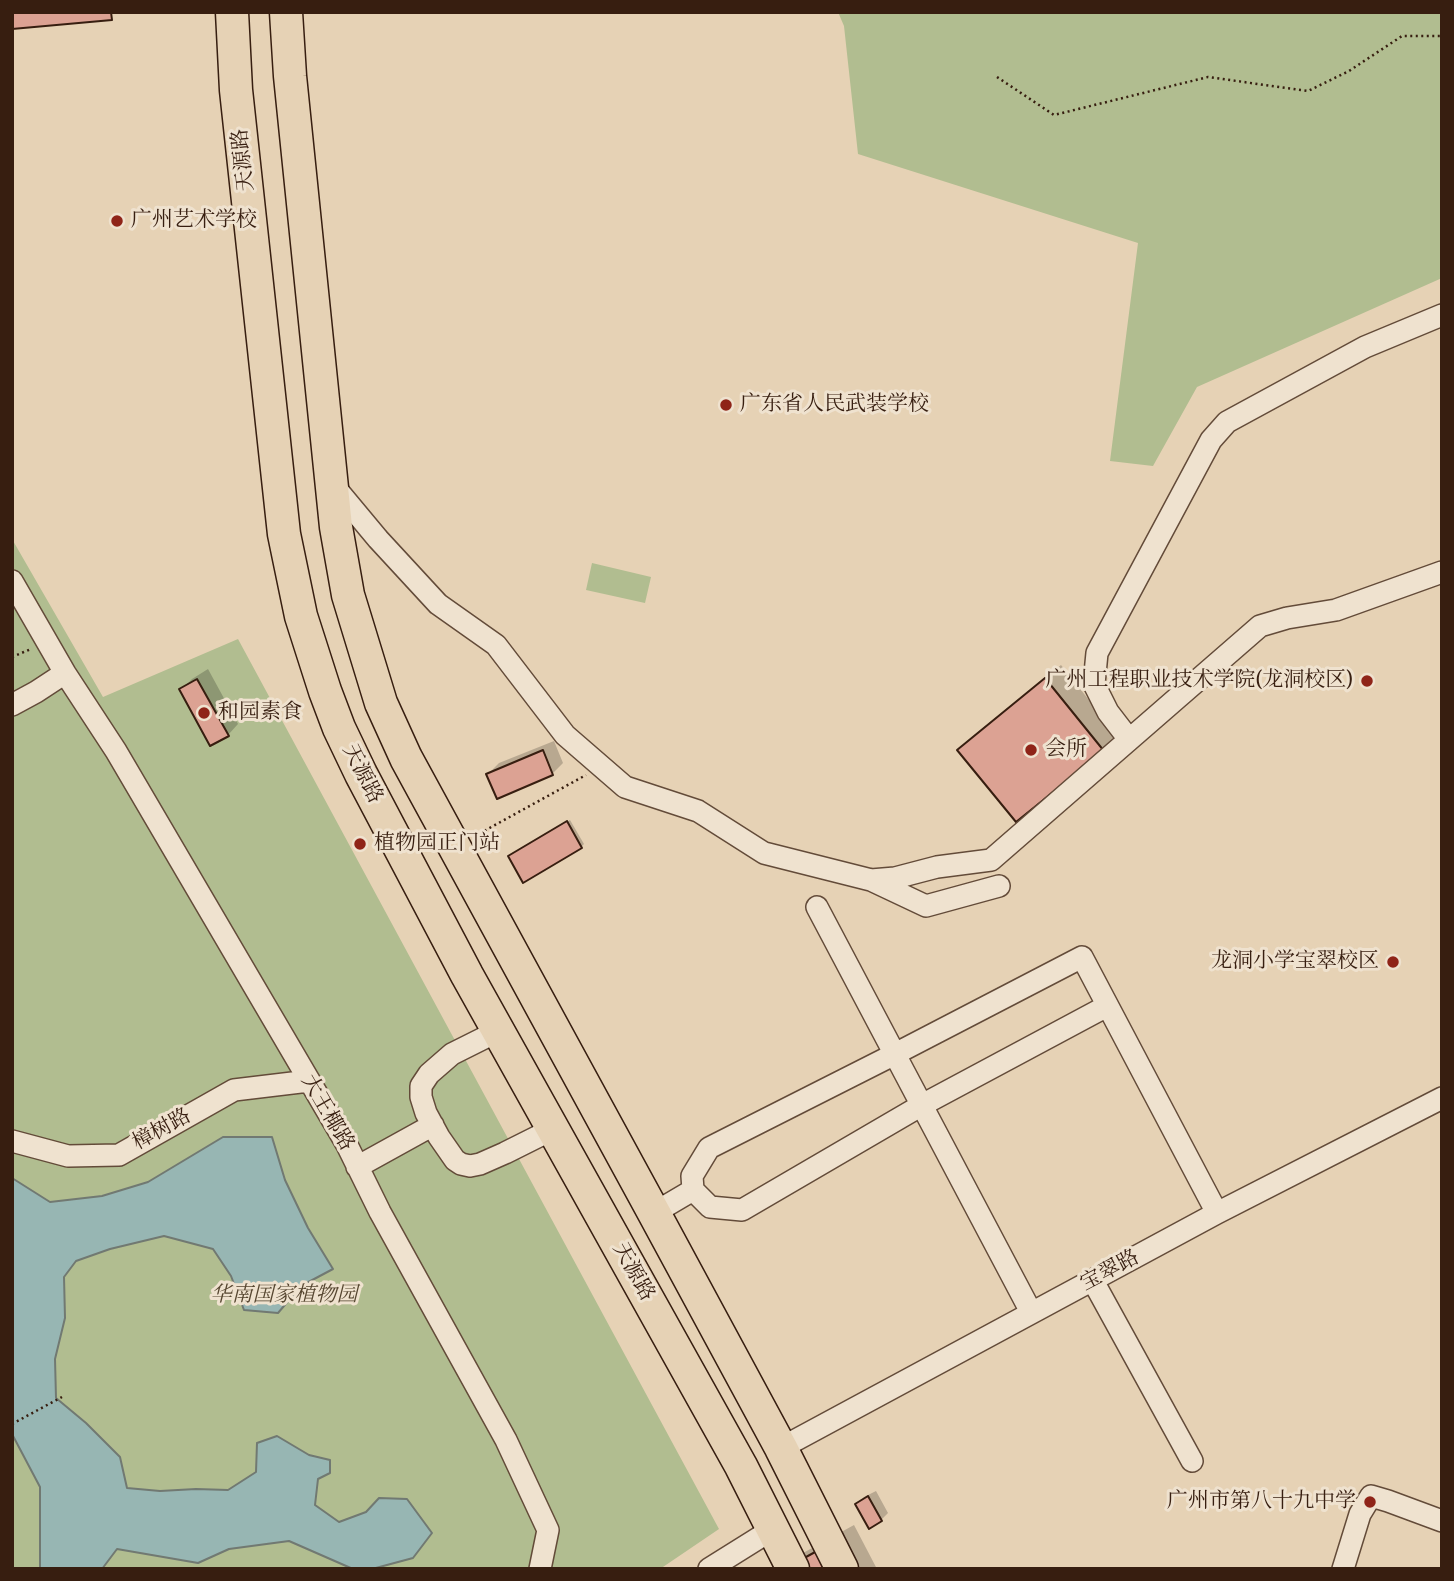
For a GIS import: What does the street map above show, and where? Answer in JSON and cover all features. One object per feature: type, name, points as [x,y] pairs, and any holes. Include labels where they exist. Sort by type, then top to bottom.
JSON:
[{"type":"highway","name":"天源路","points":[[232,12],[236,90],[284,534],[301,616],[325,691],[339,729],[498,1031],[741,1466],[793,1569]]},
{"type":"highway","points":[[286,12],[290,76],[336,527],[348,595],[381,703],[406,758],[781,1448],[842,1569]]},
{"type":"street","points":[[1128,738],[1108,712],[1094,684],[1097,653],[1211,440],[1227,422],[1365,347],[1442,315]]},
{"type":"street","points":[[331,484],[438,604],[496,645],[565,735],[625,787],[698,811],[764,853],[871,880],[926,906],[999,886]]},
{"type":"street","points":[[871,880],[991,860],[1260,626],[1287,618],[1336,610],[1442,572]]},
{"type":"street","name":"大王椰路","points":[[12,581],[65,673],[116,751],[346,1145],[506,1440],[548,1530],[540,1569]]},
{"type":"street","points":[[12,705],[65,673]]},
{"type":"street","points":[[817,908],[1031,1312]]},
{"type":"street","points":[[1107,1006],[922,1105],[742,1210],[710,1207],[693,1190],[692,1176],[709,1148],[1082,957],[1217,1213]]},
{"type":"street","points":[[498,1031],[452,1054],[429,1074],[421,1086],[421,1097],[439,1138],[455,1160],[470,1166],[505,1153],[553,1129]]},
{"type":"street","name":"樟树路","points":[[12,1141],[68,1156],[118,1155],[234,1090],[309,1081]]},
{"type":"street","name":"宝翠路","points":[[781,1448],[1217,1213],[1442,1098]]},
{"type":"street","points":[[357,1167],[433,1125]]},
{"type":"street","points":[[654,1213],[693,1190]]},
{"type":"street","points":[[1093,1280],[1192,1461]]},
{"type":"street","points":[[1343,1569],[1360,1514],[1371,1496],[1442,1521]]},
{"type":"street","points":[[709,1569],[773,1529]]},
{"type":"path","points":[[997,77],[1054,115],[1208,77],[1308,91],[1349,71],[1402,36],[1442,36]]},
{"type":"path","points":[[455,847],[601,766]]},
{"type":"path","points":[[12,1423],[62,1397]]},
{"type":"green space","points":[[838,12],[1442,12],[1442,278],[1197,387],[1153,466],[1110,461],[1138,243],[858,154],[844,26]]},
{"type":"green space","name":"华南国家植物园","points":[[12,539],[103,697],[238,639],[719,1529],[660,1569],[12,1569]]},
{"type":"green space","points":[[592,563],[651,577],[645,603],[586,590]]},
{"type":"water","points":[[223,1137],[272,1137],[285,1180],[308,1228],[333,1269],[301,1286],[278,1313],[244,1310],[231,1276],[213,1249],[164,1236],[110,1249],[76,1261],[64,1277],[65,1318],[55,1359],[56,1398],[120,1457],[127,1488],[160,1491],[228,1490],[256,1472],[257,1443],[277,1436],[309,1455],[330,1460],[330,1473],[318,1479],[315,1505],[339,1522],[366,1512],[379,1498],[407,1499],[432,1533],[413,1558],[372,1569],[353,1569],[289,1541],[229,1549],[198,1563],[117,1549],[102,1569],[40,1569],[40,1487],[12,1434],[12,1178],[50,1202],[102,1196],[148,1182]]},
{"type":"building","points":[[12,12],[111,12],[112,20],[12,29]]},
{"type":"building","name":"会所","points":[[1045,678],[1104,751],[1016,822],[957,750]]},
{"type":"building","name":"和园素食","points":[[197,679],[229,736],[210,746],[179,689]]},
{"type":"building","points":[[543,750],[553,775],[497,799],[486,774]]},
{"type":"building","points":[[567,821],[582,848],[523,883],[508,856]]},
{"type":"building","points":[[868,1496],[882,1521],[869,1529],[855,1504]]},
{"type":"building","points":[[839,1539],[855,1569],[784,1569]]},
{"type":"place","name":"广州艺术学校","points":[[117,221]]},
{"type":"place","name":"广东省人民武装学校","points":[[726,405]]},
{"type":"place","name":"广州工程职业技术学院(龙洞校区)","points":[[1367,681]]},
{"type":"place","name":"和园素食","points":[[204,713]]},
{"type":"place","name":"会所","points":[[1031,750]]},
{"type":"place","name":"植物园正门站","points":[[360,844]]},
{"type":"place","name":"龙洞小学宝翠校区","points":[[1393,962]]},
{"type":"place","name":"广州市第八十九中学","points":[[1370,1502]]}]
